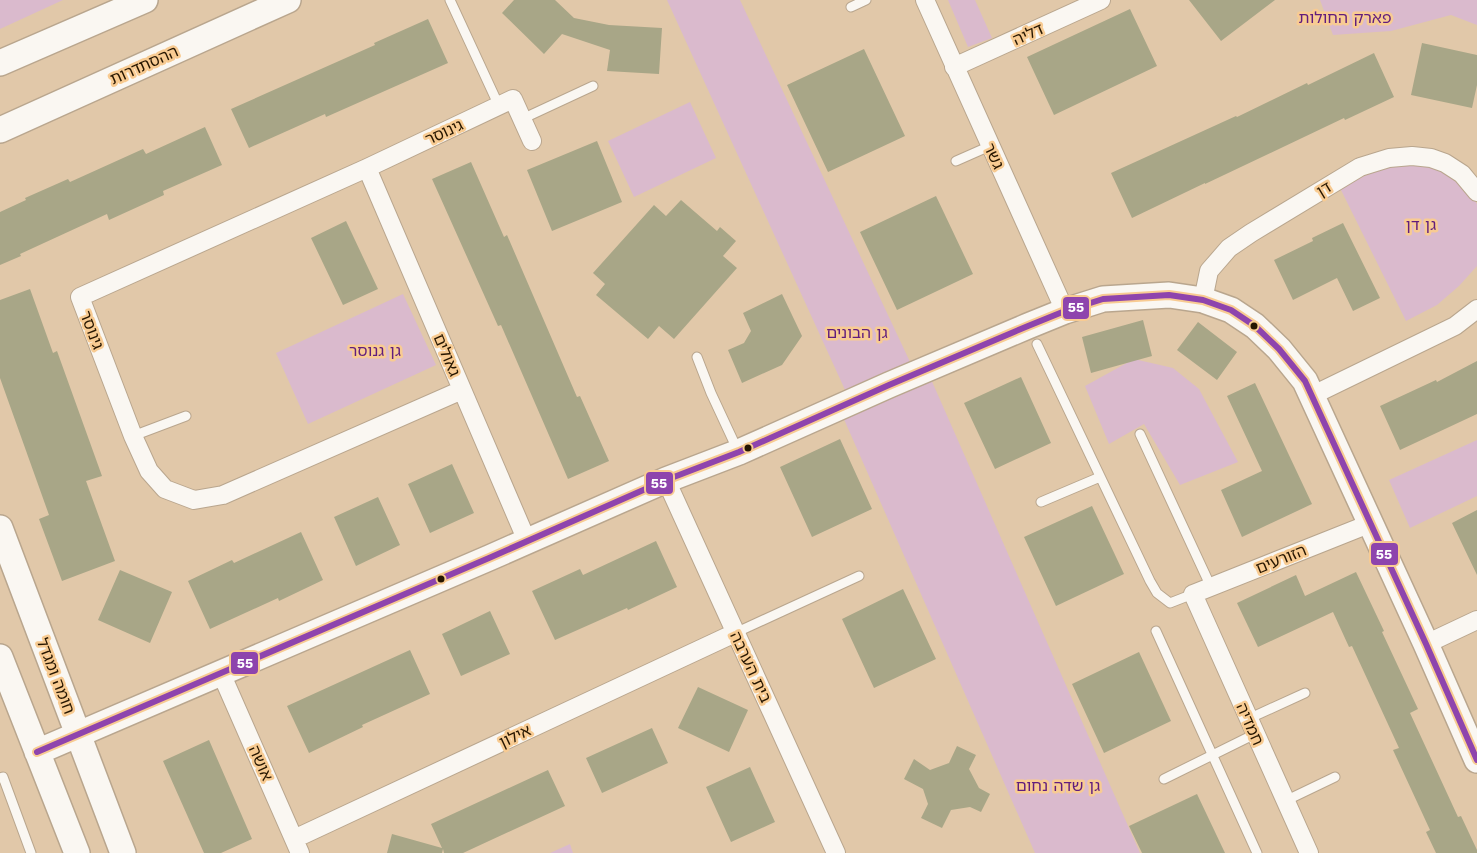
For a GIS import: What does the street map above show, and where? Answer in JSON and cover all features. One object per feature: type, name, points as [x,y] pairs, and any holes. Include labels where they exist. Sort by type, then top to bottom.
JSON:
[{"type":"street","points":[[0,63],[144,0]]},
{"type":"street","name":"ההסתדרות","points":[[0,130],[288,0]]},
{"type":"street","name":"גשר","points":[[924,0],[1065,311]]},
{"type":"street","name":"דליה","points":[[954,67],[1101,0]]},
{"type":"street","points":[[499,106],[513,99],[532,141]]},
{"type":"street","name":"גינוסר","points":[[462,390],[223,494],[194,500],[165,489],[149,471],[133,436],[80,297],[367,168],[499,106]]},
{"type":"street","name":"דן","points":[[1203,300],[1208,271],[1229,248],[1360,168],[1389,158],[1412,156],[1431,158],[1445,163],[1462,174],[1477,192]]},
{"type":"street","name":"גאולים","points":[[367,168],[527,541]]},
{"type":"street","points":[[37,752],[666,480],[739,452],[889,385],[1065,311],[1103,299],[1169,295],[1203,300],[1230,310],[1255,326],[1279,349],[1305,381],[1477,760]]},
{"type":"street","points":[[1311,396],[1455,326],[1477,309]]},
{"type":"street","name":"בית הערבה","points":[[666,480],[836,853]]},
{"type":"street","name":"הזורעים","points":[[1193,594],[1369,524]]},
{"type":"street","name":"חומה ומגדל","points":[[0,528],[123,853]]},
{"type":"street","name":"חמדיה","points":[[1193,594],[1309,853]]},
{"type":"street","points":[[1426,644],[1477,620]]},
{"type":"street","name":"אילון","points":[[297,846],[736,633]]},
{"type":"street","points":[[0,657],[77,853]]},
{"type":"street","name":"אושה","points":[[221,673],[297,846]]},
{"type":"lane","points":[[450,0],[499,106]]},
{"type":"lane","points":[[851,7],[866,0]]},
{"type":"lane","points":[[522,119],[593,86]]},
{"type":"lane","points":[[956,161],[990,146]]},
{"type":"lane","points":[[1037,344],[1157,593],[1170,604],[1193,594]]},
{"type":"lane","points":[[697,357],[711,393],[739,452]]},
{"type":"lane","points":[[133,436],[186,416]]},
{"type":"lane","points":[[1140,434],[1211,587]]},
{"type":"lane","points":[[1041,502],[1100,477]]},
{"type":"lane","points":[[736,633],[859,576]]},
{"type":"lane","points":[[1156,630],[1257,853]]},
{"type":"lane","points":[[1164,779],[1213,755],[1305,693]]},
{"type":"lane","points":[[0,778],[3,777],[31,853]]},
{"type":"lane","points":[[1285,801],[1335,777]]},
{"type":"green space","points":[[0,0],[63,0],[0,29]]},
{"type":"green space","name":"גן הבונים","points":[[667,0],[740,0],[911,364],[846,392]]},
{"type":"green space","points":[[948,0],[975,0],[992,38],[968,47]]},
{"type":"green space","name":"פארק החולות","points":[[1320,0],[1477,0],[1477,25],[1451,15],[1391,31],[1333,35]]},
{"type":"green space","points":[[690,102],[716,158],[634,197],[608,141]]},
{"type":"green space","name":"גן דן","points":[[1416,161],[1447,173],[1468,190],[1477,204],[1477,266],[1459,286],[1437,305],[1406,321],[1340,188],[1383,167]]},
{"type":"green space","name":"גן גנוסר","points":[[403,294],[436,365],[308,424],[276,353]]},
{"type":"green space","points":[[1134,359],[1173,368],[1199,389],[1238,462],[1180,485],[1144,424],[1109,444],[1085,386]]},
{"type":"green space","name":"גן שדה נחום","points":[[930,377],[1140,853],[1035,853],[843,417]]},
{"type":"green space","points":[[1477,440],[1477,496],[1410,528],[1389,480]]},
{"type":"green space","points":[[570,844],[573,853],[550,853]]},
{"type":"building","points":[[514,0],[555,0],[574,18],[609,25],[662,28],[659,74],[607,71],[610,50],[562,34],[544,54],[502,13]]},
{"type":"building","points":[[1189,0],[1275,0],[1221,41]]},
{"type":"building","points":[[1130,9],[1157,66],[1054,115],[1027,57]]},
{"type":"building","points":[[428,19],[448,63],[326,117],[325,114],[249,148],[231,109],[375,45],[374,43]]},
{"type":"building","points":[[1422,43],[1477,55],[1477,85],[1472,108],[1411,95]]},
{"type":"building","points":[[864,49],[905,136],[828,172],[787,85]]},
{"type":"building","points":[[1374,53],[1394,97],[1345,120],[1344,118],[1132,218],[1111,173],[1237,117],[1307,83],[1308,85]]},
{"type":"building","points":[[205,127],[222,165],[163,191],[164,195],[109,220],[107,214],[0,265],[0,212],[26,200],[25,198],[68,179],[70,182],[143,149],[146,154]]},
{"type":"building","points":[[597,141],[622,202],[552,231],[527,170]]},
{"type":"building","points":[[471,162],[504,237],[507,235],[577,397],[580,396],[609,461],[568,479],[501,325],[498,326],[432,179]]},
{"type":"building","points":[[936,196],[973,274],[897,310],[860,232]]},
{"type":"building","points":[[681,200],[717,231],[720,227],[736,241],[723,256],[737,268],[674,339],[659,326],[648,339],[596,295],[605,284],[593,273],[654,205],[666,216]]},
{"type":"building","points":[[346,221],[378,289],[343,305],[311,238]]},
{"type":"building","points":[[1343,223],[1380,298],[1353,311],[1337,278],[1293,300],[1274,260],[1313,241],[1312,238]]},
{"type":"building","points":[[30,289],[53,353],[57,351],[102,476],[86,481],[115,561],[62,581],[39,519],[49,515],[0,378],[0,300]]},
{"type":"building","points":[[782,294],[802,336],[782,365],[742,383],[728,350],[744,343],[751,331],[743,313]]},
{"type":"building","points":[[1143,320],[1152,356],[1091,373],[1082,337]]},
{"type":"building","points":[[1198,322],[1237,352],[1217,380],[1177,350]]},
{"type":"building","points":[[1477,361],[1477,414],[1400,450],[1380,406],[1436,380],[1437,382]]},
{"type":"building","points":[[1021,377],[1051,443],[995,469],[964,403]]},
{"type":"building","points":[[1255,383],[1312,504],[1242,537],[1221,490],[1262,471],[1227,396]]},
{"type":"building","points":[[840,439],[872,509],[812,537],[780,467]]},
{"type":"building","points":[[452,464],[474,513],[430,533],[408,484]]},
{"type":"building","points":[[378,497],[400,545],[356,566],[334,517]]},
{"type":"building","points":[[1092,506],[1124,574],[1056,606],[1024,537]]},
{"type":"building","points":[[1477,510],[1477,575],[1452,523]]},
{"type":"building","points":[[301,532],[323,580],[279,601],[278,598],[210,629],[188,581],[232,560],[234,563]]},
{"type":"building","points":[[656,541],[677,587],[628,610],[627,608],[555,640],[532,591],[580,569],[583,575]]},
{"type":"building","points":[[120,570],[172,592],[150,643],[98,620]]},
{"type":"building","points":[[1356,572],[1418,709],[1410,713],[1458,817],[1461,816],[1477,853],[1436,853],[1426,832],[1430,830],[1393,750],[1399,748],[1352,646],[1349,647],[1333,612],[1258,647],[1237,603],[1296,575],[1305,596]]},
{"type":"building","points":[[903,589],[936,659],[874,688],[842,619]]},
{"type":"building","points":[[490,611],[510,654],[461,676],[442,634]]},
{"type":"building","points":[[410,650],[430,694],[362,725],[363,727],[309,753],[287,706]]},
{"type":"building","points":[[1139,652],[1171,721],[1104,753],[1072,684]]},
{"type":"building","points":[[698,687],[748,710],[729,752],[678,728]]},
{"type":"building","points":[[652,728],[668,763],[602,793],[586,758]]},
{"type":"building","points":[[209,740],[252,839],[221,853],[204,853],[163,761]]},
{"type":"building","points":[[957,746],[976,755],[969,769],[979,788],[990,794],[981,812],[970,807],[951,810],[942,828],[921,818],[928,804],[923,789],[904,779],[914,759],[930,770],[949,763]]},
{"type":"building","points":[[750,767],[775,822],[731,842],[706,787]]},
{"type":"building","points":[[548,770],[565,806],[463,853],[444,853],[443,849],[442,853],[387,853],[392,834],[442,848],[431,824]]},
{"type":"building","points":[[1197,794],[1225,853],[1142,853],[1129,826]]},
{"type":"transit line","name":"55","points":[[37,752],[666,480],[739,452],[889,385],[1065,311],[1103,299],[1169,295],[1203,300],[1231,310],[1255,326],[1279,349],[1305,381],[1477,760]]}]
